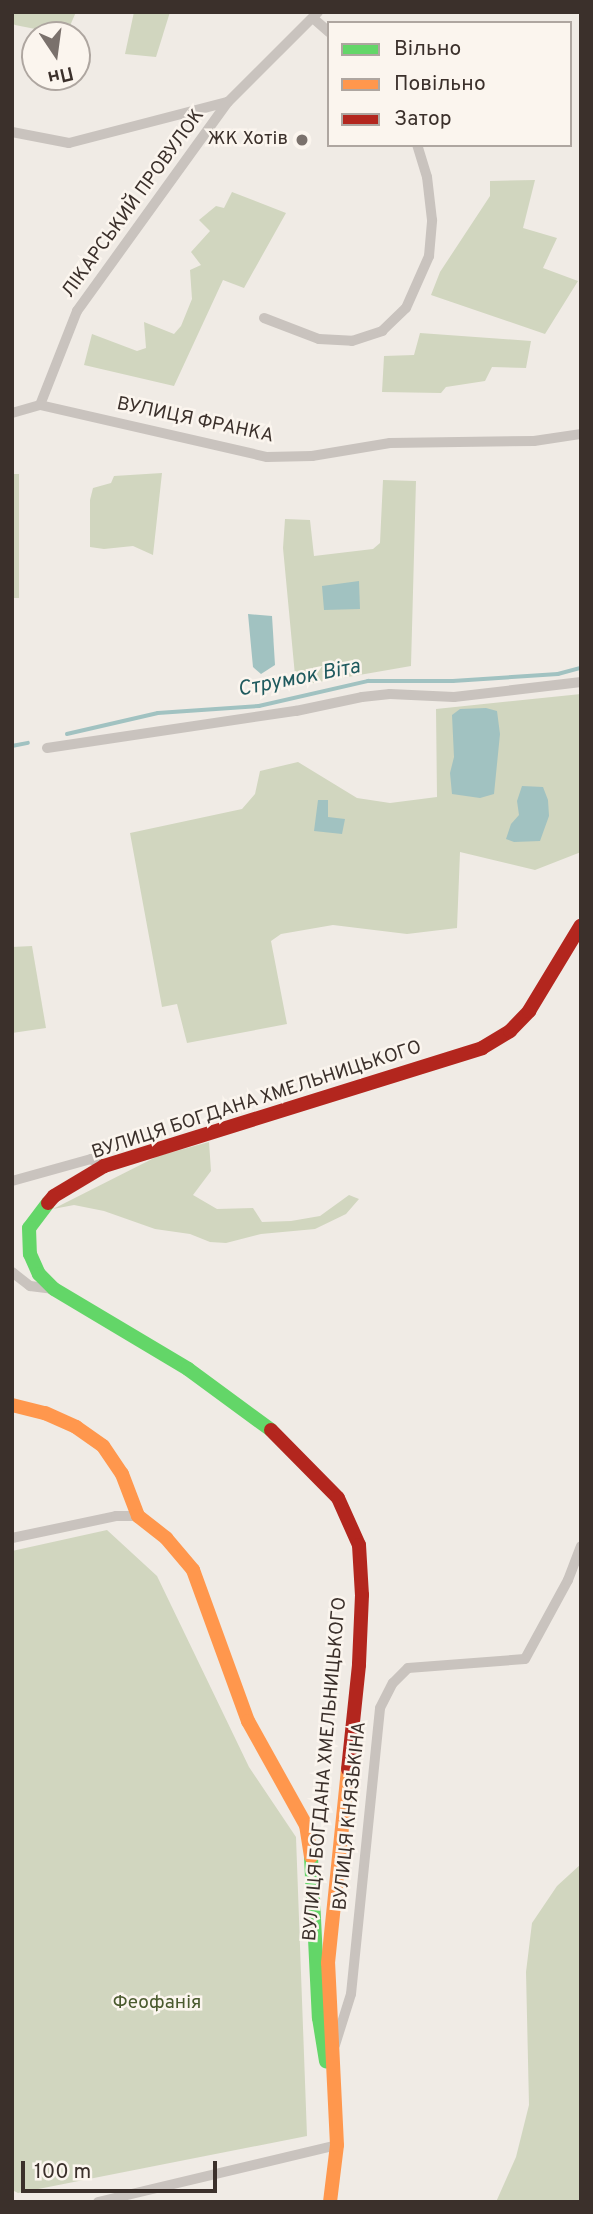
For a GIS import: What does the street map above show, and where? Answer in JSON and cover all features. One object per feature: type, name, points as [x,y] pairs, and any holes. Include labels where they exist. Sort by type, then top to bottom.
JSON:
[{"type":"street","name":"ЛІКАРСЬКИЙ ПРОВУЛОК","points":[[40,405],[77,311],[228,102],[316,16]]},
{"type":"street","points":[[12,132],[69,143],[228,102]]},
{"type":"street","points":[[264,318],[319,339],[352,341],[382,331],[406,308],[429,256],[432,220],[427,177],[418,147]]},
{"type":"street","name":"ВУЛИЦЯ ФРАНКА","points":[[12,413],[40,405],[267,457],[312,456],[390,443],[534,441],[581,434]]},
{"type":"street","points":[[47,748],[381,695],[454,697],[581,682]]},
{"type":"street","name":"ВУЛИЦЯ БОГДАНА ХМЕЛЬНИЦЬКОГО","points":[[330,2202],[337,2145],[328,1963],[359,1665],[362,1595],[359,1545],[338,1498],[274,1432],[188,1369],[54,1289],[39,1274],[30,1254],[29,1228],[54,1196],[104,1166],[482,1048],[510,1031],[529,1011],[581,925]]},
{"type":"street","points":[[12,1181],[91,1159],[104,1166]]},
{"type":"street","points":[[12,1272],[30,1286],[54,1289]]},
{"type":"street","points":[[12,1405],[45,1413],[76,1427],[103,1446],[121,1474],[138,1517],[166,1538],[193,1570],[248,1721],[306,1825],[313,1863],[319,2018],[335,2111]]},
{"type":"street","points":[[12,1538],[117,1516],[138,1517]]},
{"type":"street","name":"ВУЛИЦЯ КНЯЗЬКІНА","points":[[334,2050],[351,1994],[380,1708],[388,1691],[408,1668],[525,1659],[568,1580],[581,1546]]},
{"type":"street","points":[[98,2202],[337,2145]]},
{"type":"green space","points":[[12,12],[76,12],[72,21],[21,21],[21,26],[12,23]]},
{"type":"green space","points":[[134,12],[170,12],[156,57],[125,54]]},
{"type":"green space","points":[[535,180],[523,228],[557,238],[543,268],[578,281],[545,334],[431,295],[440,272],[490,196],[490,181]]},
{"type":"green space","points":[[232,192],[286,213],[244,288],[223,280],[174,386],[84,365],[92,334],[137,351],[146,348],[144,322],[174,334],[181,326],[192,299],[190,270],[201,265],[191,252],[210,231],[199,220],[216,206],[224,208]]},
{"type":"green space","points":[[420,333],[531,341],[526,368],[492,367],[485,381],[446,387],[441,393],[382,392],[384,356],[414,355]]},
{"type":"green space","points":[[162,473],[153,555],[133,546],[104,549],[90,547],[90,500],[93,488],[111,483],[114,476]]},
{"type":"green space","points":[[12,474],[19,474],[19,598],[12,598]]},
{"type":"green space","points":[[383,480],[416,481],[411,666],[296,686],[283,548],[285,519],[310,520],[314,556],[373,549],[380,543]]},
{"type":"green space","points":[[581,694],[581,852],[535,870],[460,852],[457,928],[407,934],[333,925],[281,934],[271,941],[287,1024],[187,1043],[177,1004],[162,1007],[130,833],[242,809],[255,794],[260,771],[298,762],[357,798],[390,803],[437,797],[436,709]]},
{"type":"green space","points":[[32,946],[46,1028],[12,1033],[12,947]]},
{"type":"green space","points":[[209,1142],[211,1171],[193,1195],[217,1209],[253,1208],[262,1222],[291,1221],[320,1216],[349,1195],[359,1199],[346,1214],[315,1229],[261,1234],[226,1243],[210,1242],[190,1234],[155,1229],[104,1211],[74,1205],[53,1209],[158,1156]]},
{"type":"green space","name":"Феофанія","points":[[107,1530],[157,1576],[249,1767],[296,1837],[307,2136],[18,2193],[12,2190],[12,1551]]},
{"type":"green space","points":[[581,1864],[581,2202],[496,2202],[516,2157],[529,2105],[526,1972],[532,1923],[557,1886]]},
{"type":"water","points":[[359,581],[360,609],[324,610],[322,586]]},
{"type":"water","points":[[248,614],[272,616],[275,665],[261,674],[253,667]]},
{"type":"water","points":[[486,708],[497,711],[500,734],[494,794],[480,798],[452,794],[452,715],[460,709]]},
{"type":"water","points":[[522,786],[543,787],[548,800],[549,816],[540,841],[514,842],[506,839],[511,824],[519,815],[517,801]]},
{"type":"water","points":[[318,800],[328,800],[328,817],[345,819],[342,834],[314,831]]},
{"type":"waterway","name":"Струмок Віта","points":[[67,734],[158,713],[259,706],[368,681],[453,681],[558,674],[581,668]]},
{"type":"waterway","name":"Струмок Віта","points":[[12,746],[28,743]]},
{"type":"traffic: fast","points":[[48,1203],[29,1228],[30,1254],[39,1274],[54,1289],[188,1369],[271,1430]]},
{"type":"traffic: fast","points":[[311,1857],[319,2018],[326,2061]]},
{"type":"traffic: slow","points":[[12,1405],[45,1413],[76,1427],[103,1446],[122,1474],[138,1516],[166,1538],[193,1570],[248,1721],[306,1825],[311,1857]]},
{"type":"traffic: slow","points":[[330,2202],[337,2145],[328,1963],[348,1769]]},
{"type":"traffic: jam","points":[[48,1203],[54,1196],[104,1166],[482,1048],[510,1031],[529,1011],[581,925]]},
{"type":"traffic: jam","points":[[271,1430],[338,1498],[359,1545],[362,1595],[359,1665],[348,1769]]},
{"type":"place","name":"ЖК Хотів","points":[[302,140]]}]
